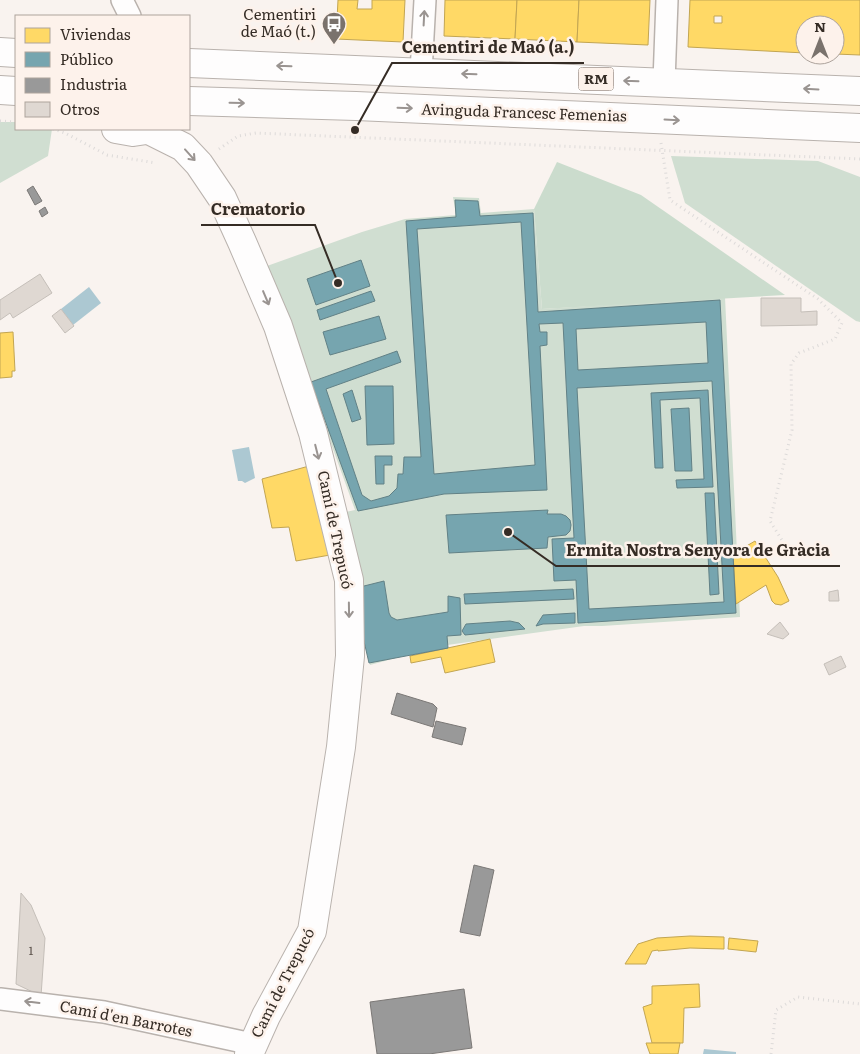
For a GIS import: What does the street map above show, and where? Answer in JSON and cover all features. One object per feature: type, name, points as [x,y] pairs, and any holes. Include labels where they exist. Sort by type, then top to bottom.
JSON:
[{"type":"main road","points":[[0,52],[15,53]]},
{"type":"main road","name":"RM","points":[[190,63],[860,91]]},
{"type":"main road","name":"RM","points":[[190,70],[190,84]]},
{"type":"main road","points":[[0,90],[15,91]]},
{"type":"main road","name":"Avinguda Francesc Femenias","points":[[190,101],[860,128]]},
{"type":"main road","points":[[122,130],[133,132],[151,130]]},
{"type":"main road","name":"Camí de Trepucó","points":[[151,130],[183,147],[198,164],[222,198],[278,326],[313,433],[349,580],[350,656],[342,738],[312,931],[250,1049]]},
{"type":"street","points":[[122,0],[130,15]]},
{"type":"street","points":[[422,72],[425,0]]},
{"type":"street","points":[[664,82],[667,0]]},
{"type":"street","name":"Camí d'en Barrotes","points":[[0,1000],[104,1012],[250,1049]]},
{"type":"path","points":[[660,119],[662,150],[670,200],[818,299],[842,323],[835,339],[800,353],[791,364],[792,430],[770,521],[785,545]]},
{"type":"path","points":[[0,121],[15,122]]},
{"type":"path","points":[[56,130],[107,155],[157,163],[163,166]]},
{"type":"path","points":[[198,164],[238,136],[256,133],[860,159]]},
{"type":"path","points":[[771,1054],[776,1010],[798,997],[860,1004]]},
{"type":"green space","points":[[0,122],[15,122],[15,130],[52,130],[48,156],[0,183]]},
{"type":"green space","points":[[671,156],[818,161],[860,177],[860,322],[685,203]]},
{"type":"green space","points":[[557,162],[641,195],[785,295],[542,309],[534,209]]},
{"type":"green space","points":[[453,197],[479,198],[481,213],[534,209],[542,309],[725,297],[740,617],[584,626],[440,646],[370,665],[341,513],[355,510],[267,266],[362,232],[405,219],[456,215]]},
{"type":"water","points":[[89,287],[101,303],[73,325],[61,309]]},
{"type":"water","points":[[249,447],[255,478],[245,483],[238,481],[232,450]]},
{"type":"water","points":[[704,1049],[736,1052],[736,1054],[703,1054]]},
{"type":"building: Viviendas","points":[[338,0],[358,0],[357,9],[372,9],[372,0],[405,0],[403,42],[336,39]]},
{"type":"building: Viviendas","points":[[445,0],[517,0],[515,39],[444,36]]},
{"type":"building: Viviendas","points":[[517,0],[579,0],[577,42],[515,39]]},
{"type":"building: Viviendas","points":[[579,0],[650,0],[648,45],[577,42]]},
{"type":"building: Viviendas","points":[[690,0],[860,0],[860,55],[845,54],[845,15],[795,15],[795,52],[688,47]],"holes":[[[714,16],[722,16],[722,23],[714,23]]]},
{"type":"building: Viviendas","points":[[13,332],[15,371],[12,371],[12,377],[0,378],[0,333]]},
{"type":"building: Viviendas","points":[[309,466],[330,555],[296,561],[289,527],[272,528],[262,479]]},
{"type":"building: Viviendas","points":[[755,541],[778,577],[789,601],[781,605],[775,604],[772,601],[766,585],[736,604],[733,554]]},
{"type":"building: Viviendas","points":[[490,639],[495,662],[445,673],[441,657],[411,663],[410,656]]},
{"type":"building: Viviendas","points":[[690,936],[724,937],[724,949],[690,948],[658,950],[652,951],[646,964],[625,964],[638,944],[657,938]]},
{"type":"building: Viviendas","points":[[729,938],[758,941],[756,952],[728,949]]},
{"type":"building: Viviendas","points":[[699,984],[700,1007],[684,1008],[683,1043],[652,1043],[643,1007],[652,1004],[652,986]]},
{"type":"building: Viviendas","points":[[646,1043],[680,1043],[678,1054],[650,1054]]},
{"type":"building: Público","points":[[455,200],[478,201],[480,216],[533,213],[538,312],[720,300],[736,613],[578,623],[576,580],[554,581],[552,539],[574,538],[563,323],[539,324],[540,332],[547,332],[547,345],[540,346],[547,490],[444,494],[358,511],[311,382],[397,351],[401,362],[326,389],[362,495],[371,501],[389,496],[397,488],[398,474],[403,474],[404,457],[421,457],[406,221],[456,217]],"holes":[[[521,222],[535,465],[434,474],[417,229]],[[706,322],[708,363],[578,370],[576,329]],[[712,381],[724,602],[589,609],[577,388]]]},
{"type":"building: Público","points":[[361,260],[370,286],[316,305],[307,279]]},
{"type":"building: Público","points":[[371,291],[375,301],[320,320],[317,310]]},
{"type":"building: Público","points":[[379,316],[386,339],[330,355],[323,332]]},
{"type":"building: Público","points":[[365,386],[393,386],[394,444],[367,445]]},
{"type":"building: Público","points":[[352,390],[361,419],[352,422],[343,394]]},
{"type":"building: Público","points":[[708,390],[713,487],[677,488],[676,480],[704,479],[700,398],[660,400],[663,468],[655,468],[651,393]]},
{"type":"building: Público","points":[[689,408],[692,471],[675,471],[671,409]]},
{"type":"building: Público","points":[[375,456],[392,456],[392,465],[384,465],[384,484],[376,484]]},
{"type":"building: Público","points":[[705,493],[714,493],[719,594],[710,595]]},
{"type":"building: Público","points":[[548,510],[547,514],[566,516],[570,520],[571,525],[570,531],[566,535],[548,537],[547,548],[449,553],[446,515]]},
{"type":"building: Público","points":[[384,581],[389,613],[391,617],[397,620],[448,612],[448,596],[460,598],[461,635],[447,636],[448,648],[369,663],[352,589]]},
{"type":"building: Público","points":[[573,589],[574,599],[465,604],[464,594]]},
{"type":"building: Público","points":[[575,613],[575,623],[536,626],[543,615]]},
{"type":"building: Público","points":[[510,621],[519,623],[525,629],[465,635],[462,631],[466,624]]},
{"type":"building: Industria","points":[[33,186],[42,201],[35,205],[27,190]]},
{"type":"building: Industria","points":[[45,207],[48,213],[42,217],[39,211]]},
{"type":"building: Industria","points":[[397,693],[433,704],[437,708],[433,727],[391,714]]},
{"type":"building: Industria","points":[[436,721],[466,728],[462,745],[432,737]]},
{"type":"building: Industria","points":[[474,865],[494,870],[480,936],[460,932]]},
{"type":"building: Industria","points":[[464,989],[472,1048],[429,1054],[377,1054],[370,1002]]},
{"type":"building: Otros","points":[[40,274],[52,293],[13,318],[10,313],[0,320],[0,300]]},
{"type":"building: Otros","points":[[761,298],[801,298],[801,312],[817,311],[817,325],[761,326]]},
{"type":"building: Otros","points":[[61,309],[74,326],[65,333],[52,316]]},
{"type":"building: Otros","points":[[838,590],[839,601],[829,601],[829,592]]},
{"type":"building: Otros","points":[[780,622],[789,634],[783,639],[767,634]]},
{"type":"building: Otros","points":[[841,656],[846,667],[829,675],[824,664]]},
{"type":"building: Otros","points":[[21,893],[31,905],[45,938],[41,996],[16,984]]},
{"type":"place","name":"Cementiri de Maó (t.)","points":[[334,45]]},
{"type":"place","name":"Cementiri de Maó (a.)","points":[[355,130]]},
{"type":"place","name":"Crematorio","points":[[338,283]]},
{"type":"place","name":"Ermita Nostra Senyora de Gràcia","points":[[508,532]]}]
